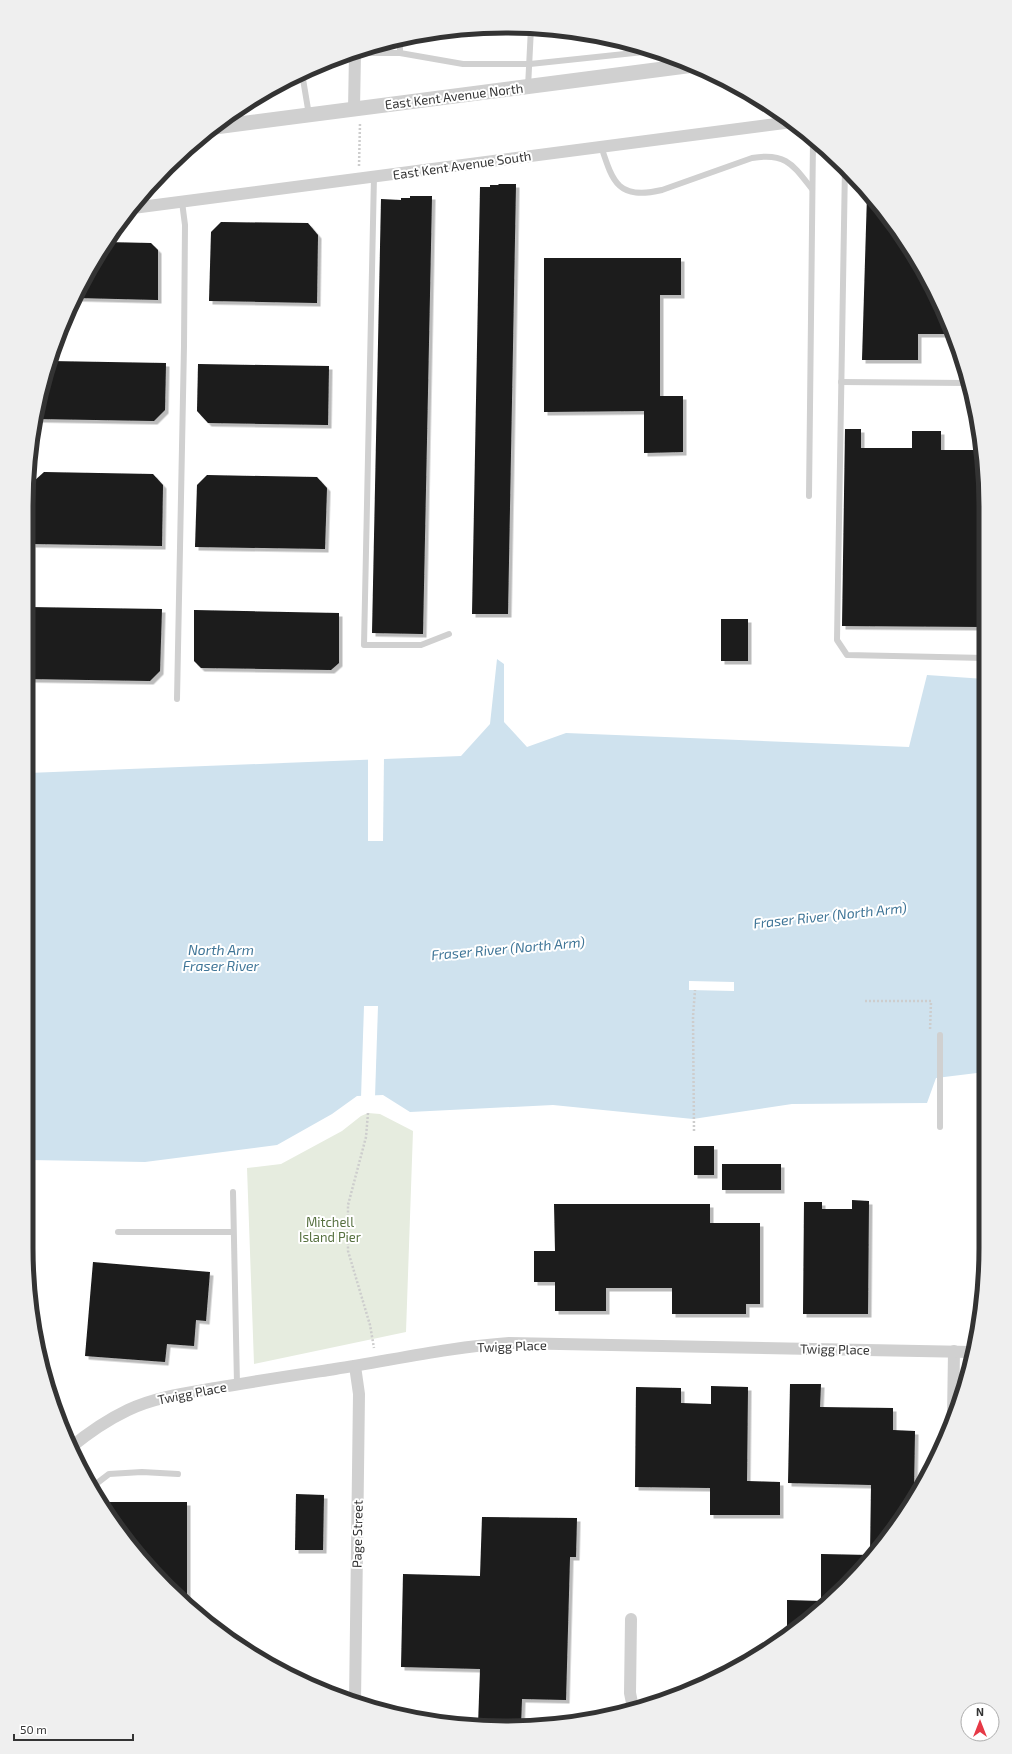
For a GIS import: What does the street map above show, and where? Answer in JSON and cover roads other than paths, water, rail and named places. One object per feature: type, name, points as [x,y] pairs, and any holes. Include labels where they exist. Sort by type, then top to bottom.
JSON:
[{"type":"street","points":[[355,58],[358,108]]},
{"type":"street","name":"East Kent Avenue North","points":[[235,119],[310,115],[681,67]]},
{"type":"street","name":"East Kent Avenue South","points":[[140,207],[783,123]]},
{"type":"street","name":"Twigg Place","points":[[76,1444],[108,1420],[151,1401],[189,1392],[458,1349],[509,1344],[967,1352]]},
{"type":"street","points":[[953,1402],[954,1351]]},
{"type":"street","name":"Page Street","points":[[355,1366],[359,1394],[355,1696]]},
{"type":"street","points":[[631,1619],[630,1693],[632,1704]]},
{"type":"lane","points":[[528,87],[530,34]]},
{"type":"lane","points":[[400,45],[400,53]]},
{"type":"lane","points":[[371,53],[400,53],[459,64],[530,64],[639,52]]},
{"type":"lane","points":[[303,79],[310,115]]},
{"type":"lane","points":[[601,146],[609,171],[615,183],[624,190],[634,193],[647,193],[662,190],[752,158],[765,156],[774,156],[784,160],[795,168],[812,189]]},
{"type":"lane","points":[[809,496],[813,146]]},
{"type":"lane","points":[[374,176],[364,645],[422,645],[449,634]]},
{"type":"lane","points":[[845,177],[837,640],[847,655],[979,658]]},
{"type":"lane","points":[[177,699],[184,346],[185,225],[182,202]]},
{"type":"lane","points":[[841,382],[963,383]]},
{"type":"lane","points":[[940,1035],[940,1127]]},
{"type":"lane","points":[[233,1192],[237,1384]]},
{"type":"lane","points":[[118,1232],[234,1232]]},
{"type":"lane","points":[[96,1484],[109,1474],[142,1472],[178,1474]]},
{"type":"water","name":"North Arm Fraser River","points":[[497,659],[504,664],[504,722],[527,747],[566,733],[909,747],[927,675],[979,679],[979,1073],[936,1078],[927,1103],[792,1104],[693,1119],[553,1105],[410,1112],[383,1095],[357,1096],[332,1114],[277,1145],[145,1162],[33,1160],[33,773],[461,756],[490,724]]},
{"type":"water label","name":"Fraser River (North Arm)","points":[[830,915]]},
{"type":"water label","name":"Fraser River (North Arm)","points":[[508,948]]},
{"type":"park label","name":"Mitchell Island Pier","points":[[330,1230]]}]
